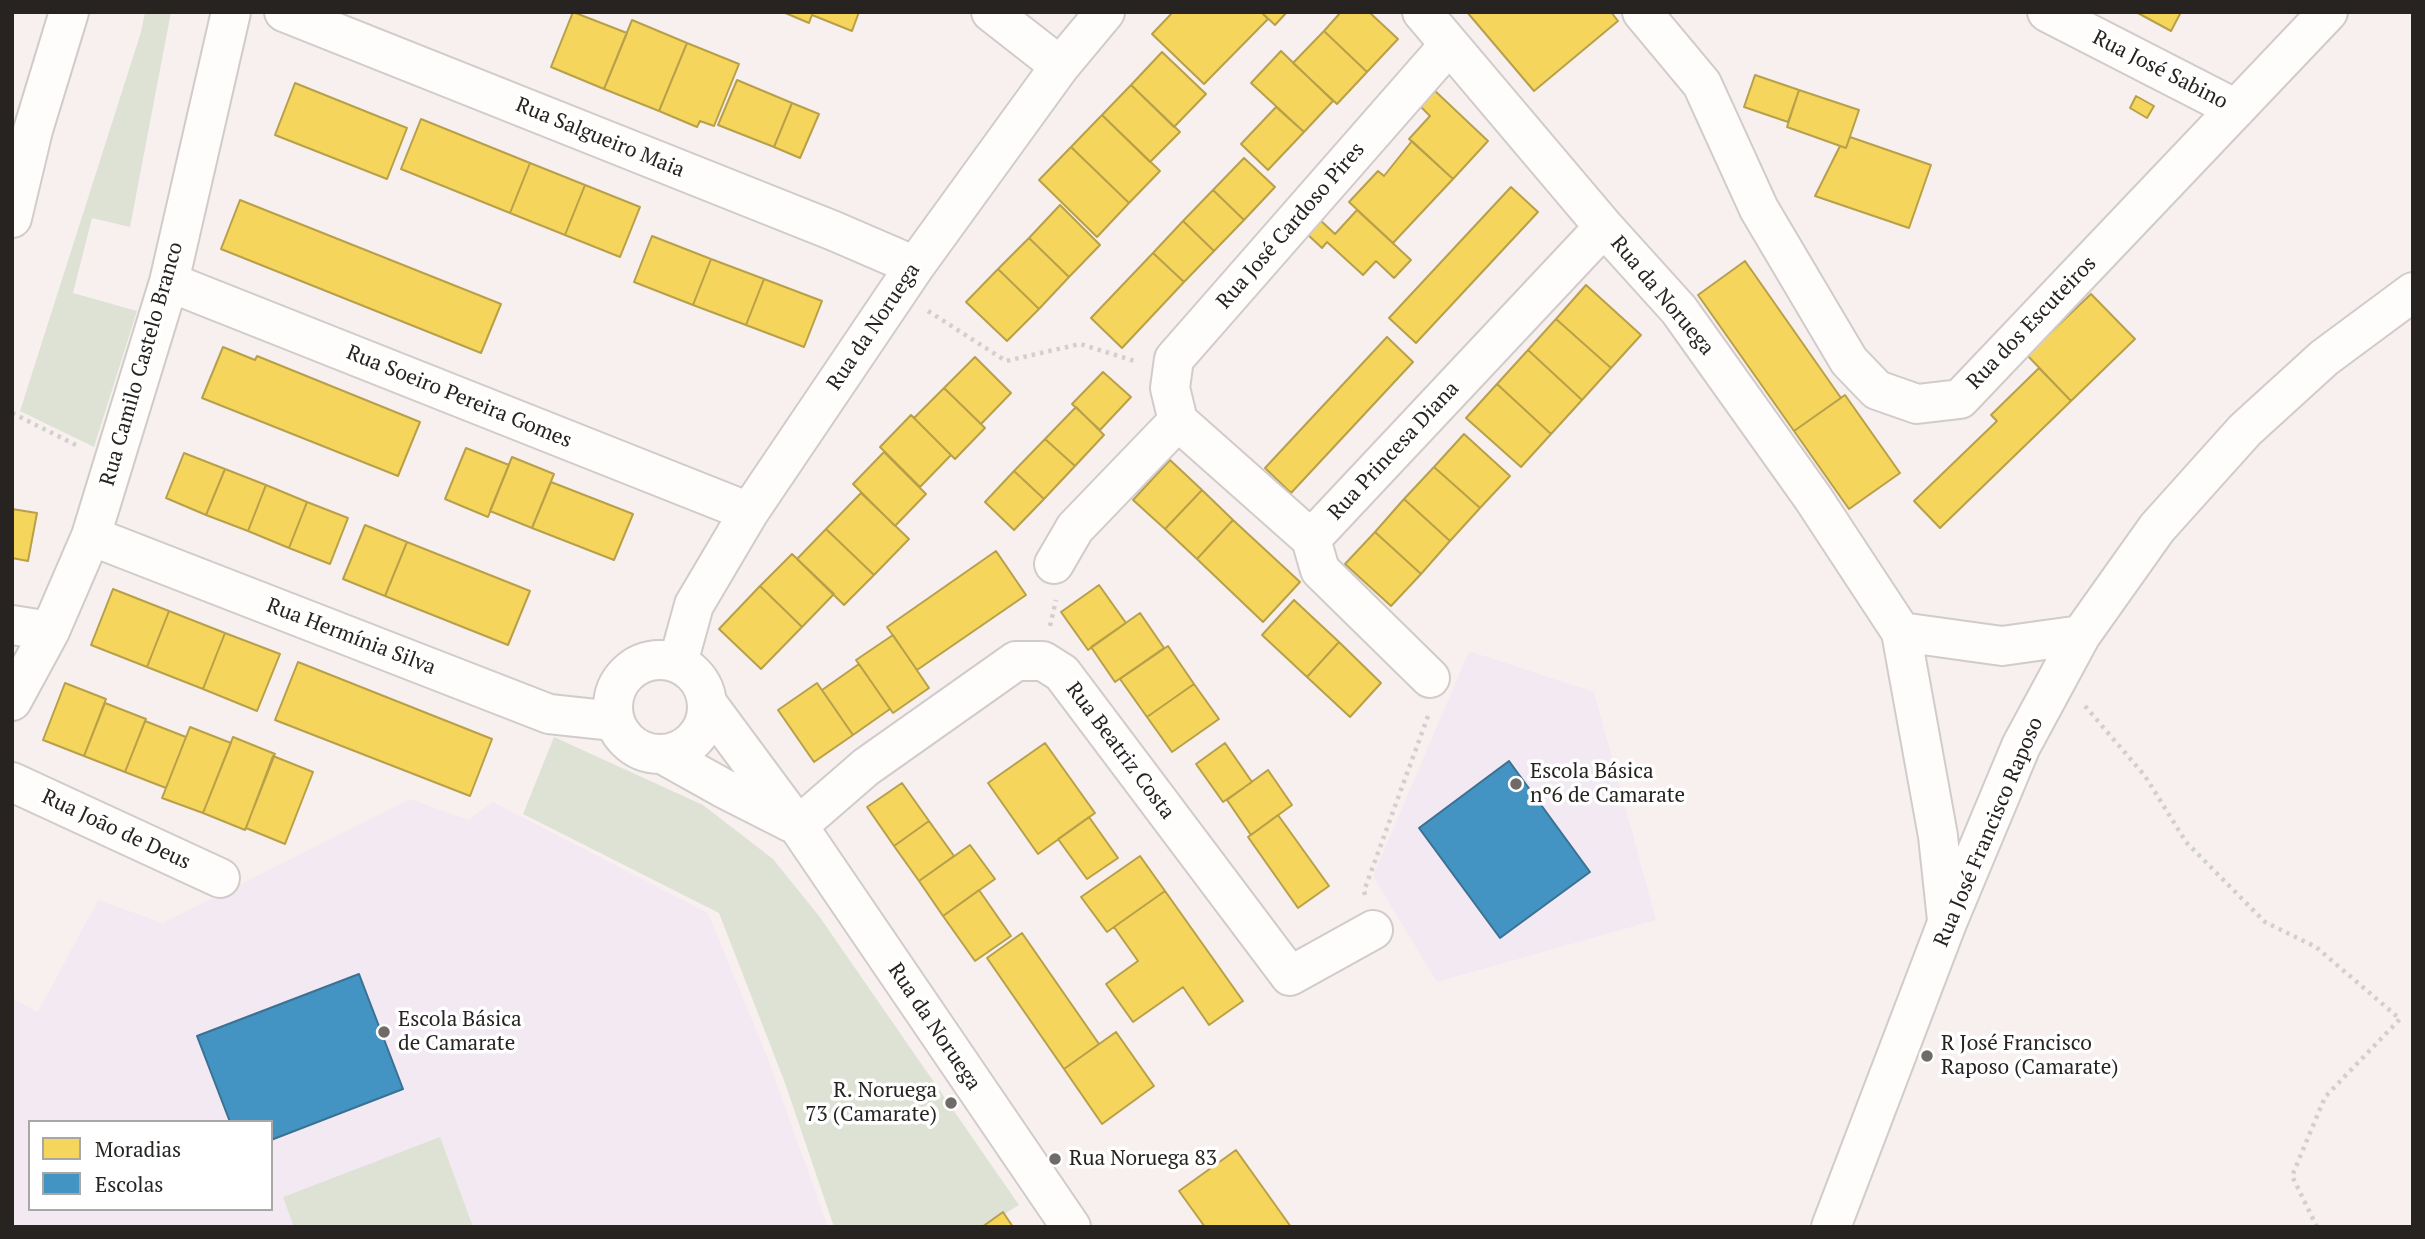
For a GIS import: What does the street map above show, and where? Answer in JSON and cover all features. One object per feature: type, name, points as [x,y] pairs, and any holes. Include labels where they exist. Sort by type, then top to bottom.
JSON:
[{"type":"street","points":[[12,218],[33,130],[69,12]]},
{"type":"street","name":"Rua Camilo Castelo Branco","points":[[12,701],[50,631],[91,536],[169,282],[231,12]]},
{"type":"street","name":"Rua Salgueiro Maia","points":[[284,12],[834,231],[906,279]]},
{"type":"street","points":[[991,12],[1060,66]]},
{"type":"street","name":"Rua da Noruega","points":[[678,663],[694,605],[749,512],[906,279],[1060,66],[1105,12]]},
{"type":"street","name":"Rua da Noruega","points":[[1422,12],[1604,227],[1679,310],[1813,498],[1902,632],[1937,836],[1947,923]]},
{"type":"street","name":"Rua dos Escuteiros","points":[[1642,12],[1702,84],[1759,209],[1849,361],[1877,390],[1916,404],[1960,399],[2328,12]]},
{"type":"street","name":"Rua José Sabino","points":[[2047,12],[2236,110]]},
{"type":"street","name":"Rua José Cardoso Pires","points":[[1172,373],[1174,359],[1449,45]]},
{"type":"street","name":"Rua Princesa Diana","points":[[1430,678],[1320,570],[1311,539],[1604,227]]},
{"type":"street","name":"Rua Soeiro Pereira Gomes","points":[[169,282],[749,512]]},
{"type":"street","name":"Rua José Francisco Raposo","points":[[1839,1220],[1947,923],[2021,746],[2081,635],[2157,528],[2245,430],[2324,358],[2413,292]]},
{"type":"street","points":[[1172,373],[1170,388],[1178,421],[1311,539]]},
{"type":"street","points":[[1054,564],[1075,528],[1178,421]]},
{"type":"street","name":"Rua Hermínia Silva","points":[[91,536],[549,714],[614,721]]},
{"type":"street","points":[[12,625],[50,631]]},
{"type":"street","points":[[1902,632],[2002,646],[2081,635]]},
{"type":"street","points":[[652,661],[678,663],[692,672],[703,686],[707,703],[705,722],[696,738],[682,750],[664,755],[633,747],[621,735],[614,721],[613,704],[617,686],[628,672],[652,661]]},
{"type":"street","points":[[798,826],[866,766],[1016,661],[1043,661]]},
{"type":"street","name":"Rua Beatriz Costa","points":[[1043,661],[1062,673],[1290,976],[1373,930]]},
{"type":"street","name":"Rua da Noruega","points":[[707,703],[798,826],[1071,1227]]},
{"type":"street","name":"Rua da Noruega","points":[[664,755],[798,826]]},
{"type":"street","name":"Rua João de Deus","points":[[12,782],[220,878]]},
{"type":"path","points":[[906,279],[1006,361],[1080,344],[1172,373]]},
{"type":"path","points":[[12,413],[45,429]]},
{"type":"path","points":[[1043,661],[1057,594],[1054,564]]},
{"type":"path","points":[[2059,677],[2145,776],[2186,842],[2265,922],[2316,947],[2400,1019],[2325,1097],[2292,1176],[2317,1227]]},
{"type":"path","points":[[1373,930],[1364,891],[1437,693],[1430,678]]},
{"type":"shaded area","points":[[145,12],[171,12],[130,227],[92,218],[73,293],[137,311],[94,447],[20,411],[141,32]]},
{"type":"shaded area","name":"Escola Básica nº6 de Camarate","points":[[1469,651],[1594,692],[1656,920],[1437,982],[1373,876]]},
{"type":"shaded area","points":[[554,737],[703,805],[773,859],[819,916],[1019,1205],[983,1227],[834,1227],[785,1083],[719,913],[523,814]]},
{"type":"shaded area","name":"Escola Básica de Camarate","points":[[410,799],[468,820],[493,802],[708,913],[765,1051],[828,1227],[12,1227],[12,998],[38,1012],[98,900],[163,923]]},
{"type":"shaded area","points":[[440,1137],[473,1227],[294,1227],[283,1197]]},
{"type":"building: Moradias","points":[[573,12],[627,33],[604,89],[551,67]]},
{"type":"building: Moradias","points":[[783,12],[813,12],[809,23]]},
{"type":"building: Moradias","points":[[813,12],[859,12],[852,31],[812,15]]},
{"type":"building: Moradias","points":[[1173,12],[1261,12],[1268,19],[1204,84],[1152,34]]},
{"type":"building: Moradias","points":[[1261,12],[1287,12],[1275,25]]},
{"type":"building: Moradias","points":[[1341,12],[1369,12],[1398,39],[1367,72],[1324,31]]},
{"type":"building: Moradias","points":[[1467,12],[1611,12],[1618,21],[1534,91]]},
{"type":"building: Moradias","points":[[2136,12],[2181,12],[2171,31]]},
{"type":"building: Moradias","points":[[632,20],[687,43],[659,111],[604,89]]},
{"type":"building: Moradias","points":[[1324,31],[1367,72],[1337,104],[1293,63]]},
{"type":"building: Moradias","points":[[687,43],[739,64],[714,126],[700,121],[697,127],[659,111]]},
{"type":"building: Moradias","points":[[1281,51],[1333,101],[1304,132],[1251,83]]},
{"type":"building: Moradias","points":[[1162,52],[1206,94],[1174,127],[1131,85]]},
{"type":"building: Moradias","points":[[1755,75],[1799,90],[1788,122],[1744,107]]},
{"type":"building: Moradias","points":[[737,80],[792,103],[774,147],[718,125]]},
{"type":"building: Moradias","points":[[295,83],[407,128],[387,179],[275,135]]},
{"type":"building: Moradias","points":[[1131,85],[1180,132],[1150,162],[1102,115]]},
{"type":"building: Moradias","points":[[1433,89],[1488,141],[1453,179],[1409,139],[1430,116],[1419,105]]},
{"type":"building: Moradias","points":[[1799,90],[1859,110],[1846,148],[1787,127]]},
{"type":"building: Moradias","points":[[2136,96],[2154,106],[2147,118],[2130,108]]},
{"type":"building: Moradias","points":[[792,103],[819,114],[800,158],[774,147]]},
{"type":"building: Moradias","points":[[1276,107],[1304,132],[1268,170],[1241,144]]},
{"type":"building: Moradias","points":[[1102,115],[1160,171],[1129,203],[1071,147]]},
{"type":"building: Moradias","points":[[421,119],[530,163],[510,213],[401,169]]},
{"type":"building: Moradias","points":[[1850,137],[1931,165],[1909,228],[1815,196],[1840,146],[1846,148]]},
{"type":"building: Moradias","points":[[1412,141],[1453,179],[1393,243],[1349,202],[1378,171],[1384,176]]},
{"type":"building: Moradias","points":[[1071,147],[1129,203],[1097,237],[1039,180]]},
{"type":"building: Moradias","points":[[1244,158],[1275,187],[1244,220],[1213,190]]},
{"type":"building: Moradias","points":[[530,163],[585,185],[565,235],[510,213]]},
{"type":"building: Moradias","points":[[585,185],[640,207],[620,257],[565,235]]},
{"type":"building: Moradias","points":[[1511,187],[1538,212],[1416,343],[1389,318]]},
{"type":"building: Moradias","points":[[1213,190],[1244,220],[1214,251],[1183,221]]},
{"type":"building: Moradias","points":[[240,200],[501,304],[481,353],[221,249]]},
{"type":"building: Moradias","points":[[1060,205],[1100,245],[1069,277],[1029,238]]},
{"type":"building: Moradias","points":[[1357,210],[1411,260],[1394,278],[1376,261],[1363,275],[1327,242],[1322,248],[1306,233],[1319,219],[1335,234]]},
{"type":"building: Moradias","points":[[1183,221],[1214,251],[1184,282],[1153,253]]},
{"type":"building: Moradias","points":[[652,236],[711,259],[693,305],[634,282]]},
{"type":"building: Moradias","points":[[1029,238],[1069,277],[1039,309],[998,269]]},
{"type":"building: Moradias","points":[[1153,253],[1184,282],[1122,348],[1091,318]]},
{"type":"building: Moradias","points":[[711,259],[764,279],[746,325],[693,305]]},
{"type":"building: Moradias","points":[[1745,261],[1841,398],[1794,431],[1698,295]]},
{"type":"building: Moradias","points":[[998,269],[1039,309],[1007,341],[966,302]]},
{"type":"building: Moradias","points":[[764,279],[822,301],[804,347],[746,325]]},
{"type":"building: Moradias","points":[[1586,285],[1641,335],[1611,368],[1556,319]]},
{"type":"building: Moradias","points":[[2091,294],[2135,339],[2071,401],[2027,355]]},
{"type":"building: Moradias","points":[[1556,319],[1611,368],[1582,400],[1528,350]]},
{"type":"building: Moradias","points":[[1387,337],[1413,362],[1291,493],[1265,468]]},
{"type":"building: Moradias","points":[[223,347],[255,360],[257,356],[420,422],[398,476],[202,398]]},
{"type":"building: Moradias","points":[[1528,350],[1582,400],[1551,434],[1497,384]]},
{"type":"building: Moradias","points":[[975,357],[1011,393],[981,424],[944,388]]},
{"type":"building: Moradias","points":[[2039,368],[2071,401],[1940,528],[1914,501],[1997,421],[1991,415]]},
{"type":"building: Moradias","points":[[1103,372],[1131,397],[1100,430],[1072,404]]},
{"type":"building: Moradias","points":[[1497,384],[1551,434],[1521,467],[1466,418]]},
{"type":"building: Moradias","points":[[944,388],[985,428],[955,459],[914,418]]},
{"type":"building: Moradias","points":[[1845,395],[1900,473],[1849,509],[1794,431]]},
{"type":"building: Moradias","points":[[1076,407],[1104,435],[1075,466],[1045,439]]},
{"type":"building: Moradias","points":[[911,415],[951,455],[920,487],[880,447]]},
{"type":"building: Moradias","points":[[1464,434],[1510,476],[1480,508],[1434,467]]},
{"type":"building: Moradias","points":[[1045,439],[1075,466],[1044,499],[1014,471]]},
{"type":"building: Moradias","points":[[466,448],[509,465],[488,517],[445,499]]},
{"type":"building: Moradias","points":[[884,452],[926,494],[895,526],[853,484]]},
{"type":"building: Moradias","points":[[184,453],[225,469],[206,515],[166,498]]},
{"type":"building: Moradias","points":[[512,457],[554,474],[532,528],[490,511]]},
{"type":"building: Moradias","points":[[1170,460],[1202,490],[1165,529],[1133,500]]},
{"type":"building: Moradias","points":[[1434,467],[1480,508],[1450,541],[1404,499]]},
{"type":"building: Moradias","points":[[225,469],[266,485],[248,531],[206,515]]},
{"type":"building: Moradias","points":[[1014,471],[1044,499],[1014,530],[985,502]]},
{"type":"building: Moradias","points":[[551,482],[633,514],[614,560],[532,528]]},
{"type":"building: Moradias","points":[[266,485],[307,502],[289,548],[248,531]]},
{"type":"building: Moradias","points":[[1202,490],[1233,520],[1197,559],[1165,529]]},
{"type":"building: Moradias","points":[[861,493],[909,539],[874,575],[826,529]]},
{"type":"building: Moradias","points":[[1404,499],[1450,541],[1421,574],[1375,532]]},
{"type":"building: Moradias","points":[[307,502],[348,518],[330,564],[289,548]]},
{"type":"building: Moradias","points":[[12,509],[37,513],[28,561],[12,558]]},
{"type":"building: Moradias","points":[[1233,520],[1300,582],[1263,622],[1197,559]]},
{"type":"building: Moradias","points":[[365,525],[407,542],[385,596],[343,579]]},
{"type":"building: Moradias","points":[[826,529],[874,575],[844,605],[797,559]]},
{"type":"building: Moradias","points":[[1375,532],[1421,574],[1391,606],[1345,564]]},
{"type":"building: Moradias","points":[[407,542],[530,591],[508,645],[385,596]]},
{"type":"building: Moradias","points":[[996,551],[1026,595],[917,670],[887,627]]},
{"type":"building: Moradias","points":[[792,554],[834,594],[802,627],[760,586]]},
{"type":"building: Moradias","points":[[1099,585],[1126,623],[1088,650],[1061,612]]},
{"type":"building: Moradias","points":[[760,586],[802,627],[761,669],[719,629]]},
{"type":"building: Moradias","points":[[113,589],[169,611],[147,667],[91,645]]},
{"type":"building: Moradias","points":[[1294,600],[1339,642],[1307,677],[1262,635]]},
{"type":"building: Moradias","points":[[169,611],[225,633],[203,689],[147,667]]},
{"type":"building: Moradias","points":[[1140,613],[1164,648],[1115,682],[1091,647]]},
{"type":"building: Moradias","points":[[225,633],[280,654],[257,711],[203,689]]},
{"type":"building: Moradias","points":[[893,635],[929,688],[893,713],[856,660]]},
{"type":"building: Moradias","points":[[1339,642],[1381,683],[1350,717],[1307,677]]},
{"type":"building: Moradias","points":[[1168,646],[1194,684],[1147,717],[1120,679]]},
{"type":"building: Moradias","points":[[298,662],[492,739],[470,796],[275,720]]},
{"type":"building: Moradias","points":[[859,664],[890,709],[853,735],[822,690]]},
{"type":"building: Moradias","points":[[65,683],[106,699],[84,756],[43,740]]},
{"type":"building: Moradias","points":[[817,683],[853,735],[814,762],[778,710]]},
{"type":"building: Moradias","points":[[1194,684],[1219,719],[1172,752],[1147,717]]},
{"type":"building: Moradias","points":[[105,703],[146,719],[125,772],[84,756]]},
{"type":"building: Moradias","points":[[145,721],[186,737],[166,788],[125,772]]},
{"type":"building: Moradias","points":[[190,727],[231,743],[203,813],[162,798]]},
{"type":"building: Moradias","points":[[233,737],[275,754],[245,830],[203,813]]},
{"type":"building: Moradias","points":[[1045,743],[1095,813],[1038,854],[988,783]]},
{"type":"building: Moradias","points":[[1225,743],[1252,782],[1223,802],[1196,764]]},
{"type":"building: Moradias","points":[[273,756],[313,772],[285,844],[246,828]]},
{"type":"building: Moradias","points":[[1268,770],[1292,805],[1251,835],[1227,800]]},
{"type":"building: Moradias","points":[[902,783],[929,821],[894,846],[867,807]]},
{"type":"building: Moradias","points":[[1278,815],[1329,886],[1298,908],[1248,837]]},
{"type":"building: Moradias","points":[[1089,817],[1118,858],[1087,879],[1058,839]]},
{"type":"building: Moradias","points":[[929,821],[954,856],[919,881],[894,846]]},
{"type":"building: Moradias","points":[[970,845],[995,879],[943,916],[919,881]]},
{"type":"building: Moradias","points":[[1140,856],[1165,891],[1107,932],[1081,897]]},
{"type":"building: Moradias","points":[[979,890],[1011,936],[975,961],[943,916]]},
{"type":"building: Moradias","points":[[1165,891],[1243,1001],[1209,1025],[1183,987],[1133,1022],[1106,984],[1138,961],[1114,927]]},
{"type":"building: Moradias","points":[[1022,933],[1099,1044],[1064,1069],[987,958]]},
{"type":"building: Moradias","points":[[1116,1032],[1154,1086],[1102,1124],[1064,1069]]},
{"type":"building: Moradias","points":[[1236,1150],[1291,1227],[1205,1227],[1179,1191]]},
{"type":"building: Moradias","points":[[1003,1212],[1013,1227],[982,1227]]},
{"type":"building: Escolas","points":[[1509,761],[1590,872],[1500,938],[1419,828]]},
{"type":"building: Escolas","points":[[359,974],[403,1089],[273,1139],[273,1120],[229,1120],[197,1036]]},
{"type":"place","name":"Escola Básica nº6 de Camarate","points":[[1516,784]]},
{"type":"place","name":"Escola Básica de Camarate","points":[[384,1032]]},
{"type":"place","name":"R José Francisco Raposo (Camarate)","points":[[1927,1056]]},
{"type":"place","name":"R. Noruega 73 (Camarate)","points":[[951,1103]]},
{"type":"place","name":"Rua Noruega 83","points":[[1055,1159]]}]
